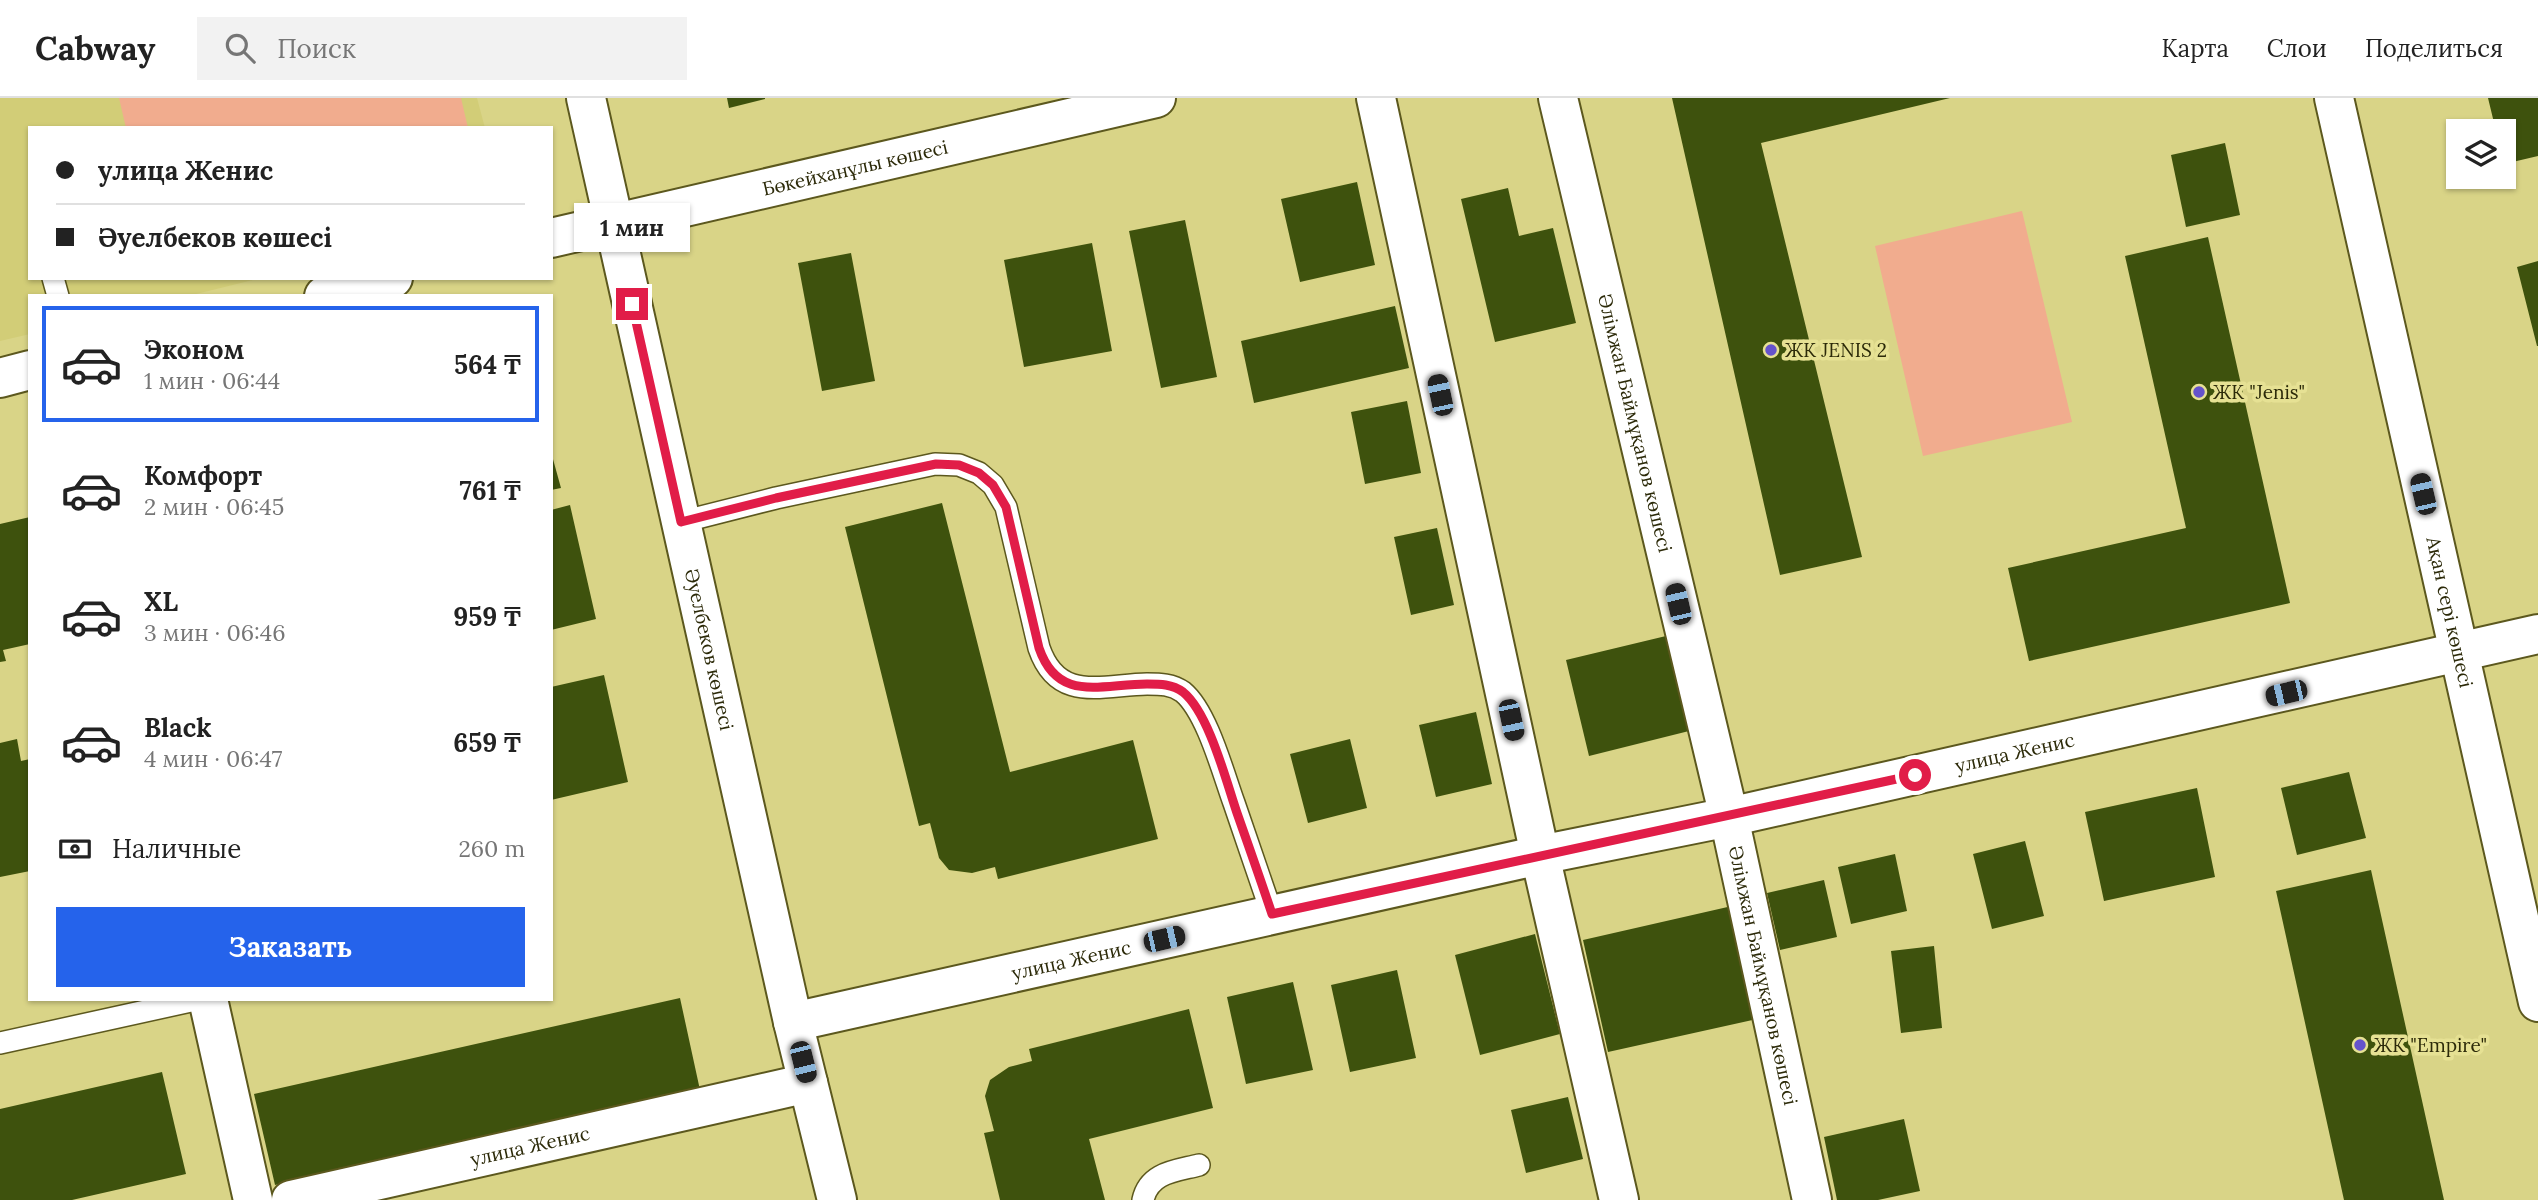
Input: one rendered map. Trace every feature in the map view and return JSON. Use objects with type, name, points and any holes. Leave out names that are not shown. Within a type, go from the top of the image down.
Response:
[{"type":"street","name":"Әуелбеков көшесі","points":[[586,98],[793,1022],[837,1200]]},
{"type":"street","name":"Бөкейханұлы көшесі","points":[[553,237],[1156,98]]},
{"type":"street","points":[[1376,98],[1540,855],[1619,1200]]},
{"type":"street","name":"Әлімжан Баймұқанов көшесі","points":[[1558,98],[1729,817],[1812,1200]]},
{"type":"street","name":"Ақан сері көшесі","points":[[2334,98],[2538,1002]]},
{"type":"street","points":[[332,294],[385,280]]},
{"type":"street","points":[[0,378],[28,371]]},
{"type":"street","name":"улица Женис","points":[[793,1022],[1540,855],[1729,817],[2538,634]]},
{"type":"street","points":[[208,1001],[253,1200]]},
{"type":"street","name":"улица Женис","points":[[291,1200],[808,1083]]},
{"type":"lane","points":[[681,522],[776,498],[936,464],[959,465],[979,473],[993,485],[1006,507],[1039,648],[1045,664],[1054,676],[1077,687],[1166,684],[1181,691],[1193,703],[1212,741],[1272,914]]},
{"type":"lane","points":[[0,1043],[191,1001]]},
{"type":"lane","points":[[1143,1200],[1146,1188],[1158,1177],[1199,1165]]},
{"type":"shaded area","points":[[0,98],[477,98],[484,126],[28,126],[28,280],[253,280],[196,294],[28,294],[28,334],[0,341]]},
{"type":"shaded area","points":[[119,98],[461,98],[468,126],[126,126]]},
{"type":"shaded area","points":[[2022,211],[2072,422],[1923,456],[1875,246]]},
{"type":"building","points":[[727,98],[765,98],[765,99],[729,108]]},
{"type":"building","name":"ЖК JENIS 2","points":[[1672,98],[1950,98],[1761,143],[1862,557],[1780,575]]},
{"type":"building","points":[[2488,98],[2538,98],[2538,156],[2516,161],[2516,119],[2493,119]]},
{"type":"building","points":[[2225,143],[2240,215],[2186,227],[2171,155]]},
{"type":"building","points":[[1357,182],[1375,265],[1300,282],[1281,199]]},
{"type":"building","points":[[1508,188],[1519,236],[1553,228],[1576,323],[1495,342],[1461,199]]},
{"type":"building","points":[[1185,220],[1217,377],[1161,388],[1129,231]]},
{"type":"building","name":"ЖК \"Jenis\"","points":[[2208,237],[2290,603],[2029,661],[2008,568],[2186,528],[2125,256]]},
{"type":"building","points":[[1092,243],[1112,351],[1024,367],[1004,260]]},
{"type":"building","points":[[851,253],[875,381],[822,391],[798,263]]},
{"type":"building","points":[[2538,261],[2538,346],[2537,346],[2517,267]]},
{"type":"building","points":[[1395,306],[1409,368],[1254,403],[1241,341]]},
{"type":"building","points":[[1407,401],[1421,473],[1365,484],[1351,412]]},
{"type":"building","points":[[553,459],[561,488],[553,490]]},
{"type":"building","points":[[942,503],[1010,772],[1133,740],[1158,839],[998,879],[995,867],[972,873],[949,870],[939,858],[930,823],[919,826],[845,527]]},
{"type":"building","points":[[570,505],[596,619],[553,630],[553,509]]},
{"type":"building","points":[[28,517],[28,644],[3,650],[6,661],[0,662],[0,524]]},
{"type":"building","points":[[1437,528],[1454,605],[1411,615],[1394,537]]},
{"type":"building","points":[[1666,636],[1689,731],[1589,756],[1566,660]]},
{"type":"building","points":[[604,675],[628,782],[553,800],[553,687]]},
{"type":"building","points":[[1476,712],[1492,784],[1436,797],[1419,725]]},
{"type":"building","points":[[17,739],[21,761],[28,759],[28,871],[0,877],[0,743]]},
{"type":"building","points":[[1350,739],[1367,808],[1308,823],[1290,754]]},
{"type":"building","points":[[2349,772],[2366,838],[2297,855],[2281,788]]},
{"type":"building","points":[[2197,788],[2215,877],[2104,901],[2085,812]]},
{"type":"building","points":[[2025,841],[2044,916],[1992,929],[1973,854]]},
{"type":"building","points":[[1895,854],[1907,911],[1851,924],[1838,867]]},
{"type":"building","name":"ЖК \"Empire\"","points":[[2371,870],[2444,1200],[2344,1200],[2276,891]]},
{"type":"building","points":[[1824,880],[1837,937],[1780,950],[1767,893]]},
{"type":"building","points":[[1732,906],[1757,1019],[1608,1052],[1583,940]]},
{"type":"building","points":[[1535,934],[1560,1034],[1480,1055],[1455,955]]},
{"type":"building","points":[[1934,946],[1942,1028],[1901,1033],[1891,951]]},
{"type":"building","points":[[1397,970],[1416,1058],[1350,1072],[1331,985]]},
{"type":"building","points":[[1293,982],[1313,1070],[1246,1084],[1227,997]]},
{"type":"building","points":[[680,998],[700,1090],[275,1185],[254,1094]]},
{"type":"building","points":[[1189,1009],[1213,1108],[1089,1139],[1105,1200],[1000,1200],[984,1133],[994,1131],[985,1096],[990,1080],[1009,1067],[1032,1061],[1029,1049]]},
{"type":"building","points":[[162,1072],[186,1174],[72,1200],[0,1200],[0,1109]]},
{"type":"building","points":[[1568,1097],[1583,1159],[1526,1173],[1511,1110]]},
{"type":"building","points":[[1904,1119],[1920,1191],[1878,1200],[1837,1200],[1824,1137]]},
{"type":"place","name":"ЖК JENIS 2","points":[[1771,350]]},
{"type":"place","name":"ЖК \"Jenis\"","points":[[2199,392]]},
{"type":"place","name":"ЖК \"Empire\"","points":[[2360,1045]]},
{"type":"route","points":[[632,304],[681,522],[776,498],[936,464],[959,465],[979,473],[993,485],[1006,507],[1039,648],[1045,664],[1054,676],[1077,687],[1166,684],[1181,691],[1193,703],[1212,741],[1272,914],[1915,775]]}]
